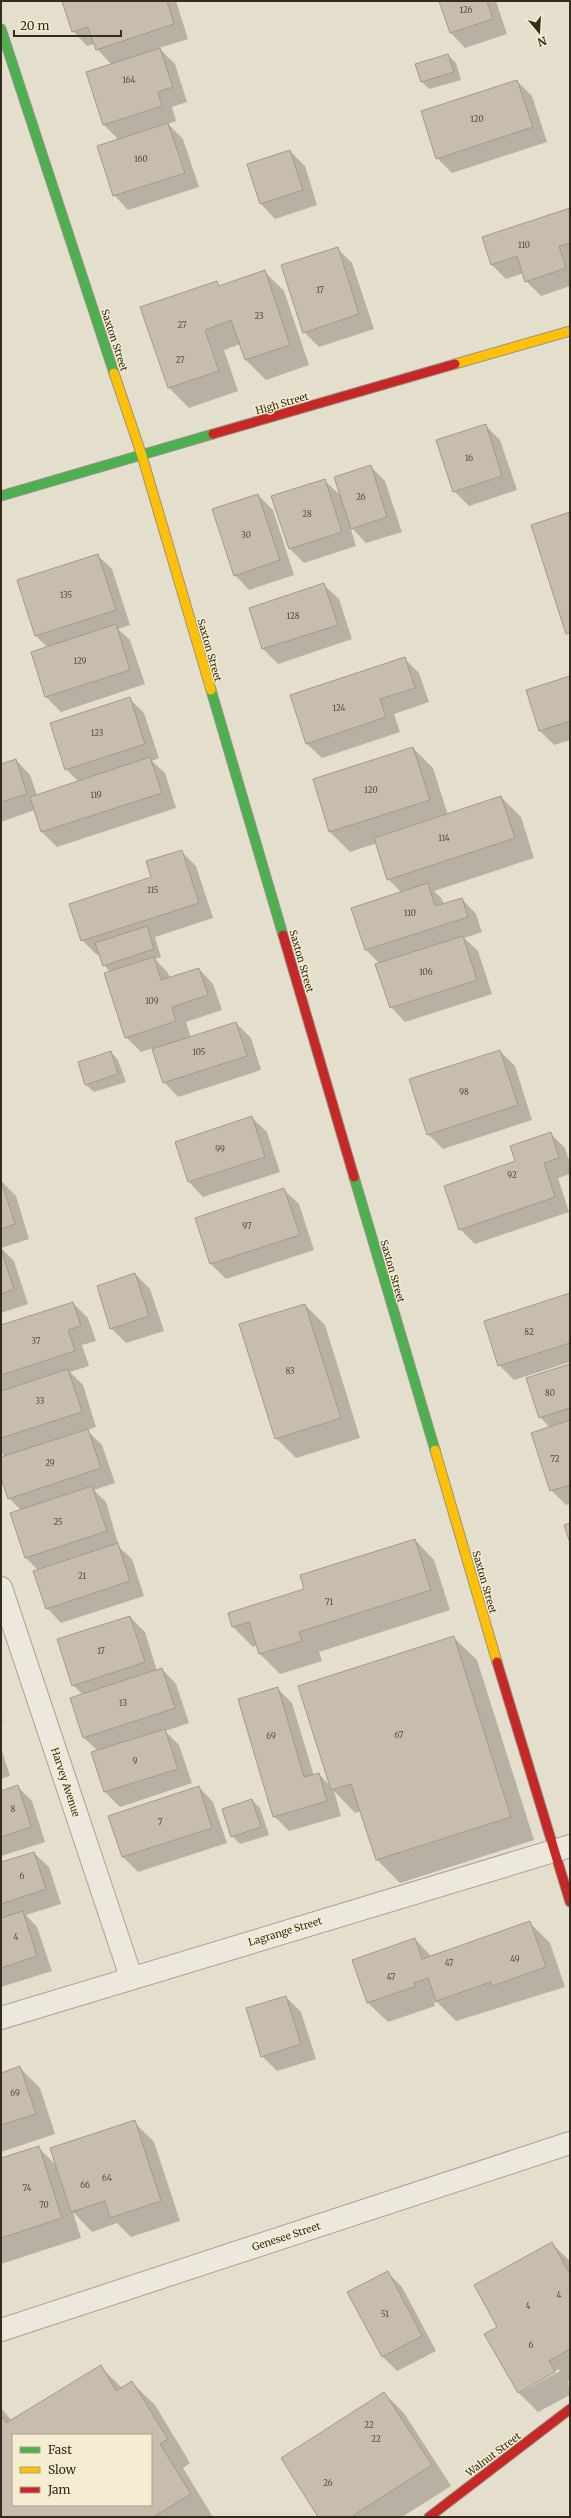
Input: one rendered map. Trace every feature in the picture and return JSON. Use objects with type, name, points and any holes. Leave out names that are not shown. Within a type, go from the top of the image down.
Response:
[{"type":"main road","name":"Saxton Street","points":[[1,29],[142,456],[561,1849],[570,1902]]},
{"type":"main road","name":"High Street","points":[[1,496],[570,331]]},
{"type":"main road","name":"Walnut Street","points":[[429,2517],[570,2409]]},
{"type":"street","name":"Harvey Avenue","points":[[1,1588],[131,1978]]},
{"type":"street","name":"Lagrange Street","points":[[1,2018],[561,1849]]},
{"type":"street","name":"Genesee Street","points":[[1,2330],[570,2143]]},
{"type":"building","points":[[62,1],[167,1],[174,24],[96,50],[88,27],[72,32]]},
{"type":"building","points":[[439,1],[487,1],[493,19],[450,33]]},
{"type":"building","points":[[160,48],[173,87],[158,92],[162,106],[103,125],[86,72]]},
{"type":"building","points":[[448,54],[454,72],[421,82],[415,64]]},
{"type":"building","points":[[517,80],[533,127],[436,159],[421,111]]},
{"type":"building","points":[[168,123],[185,173],[113,196],[97,146]]},
{"type":"building","points":[[290,150],[303,190],[260,204],[247,164]]},
{"type":"building","points":[[570,208],[570,243],[559,246],[566,268],[525,282],[517,256],[491,265],[482,237]]},
{"type":"building","points":[[338,247],[359,314],[303,333],[281,265]]},
{"type":"building","points":[[265,270],[290,345],[245,360],[231,320],[205,330],[219,371],[168,388],[140,307],[217,281],[219,286]]},
{"type":"building","points":[[486,424],[502,476],[453,492],[436,440]]},
{"type":"building","points":[[371,465],[387,517],[351,529],[334,477]]},
{"type":"building","points":[[325,479],[342,532],[289,549],[271,496]]},
{"type":"building","points":[[258,494],[280,560],[234,576],[212,509]]},
{"type":"building","points":[[570,512],[570,633],[566,634],[531,525]]},
{"type":"building","points":[[98,554],[116,610],[35,636],[17,580]]},
{"type":"building","points":[[324,583],[338,625],[262,649],[249,608]]},
{"type":"building","points":[[116,624],[130,670],[45,697],[31,652]]},
{"type":"building","points":[[405,657],[415,688],[380,699],[386,717],[306,744],[290,695]]},
{"type":"building","points":[[570,676],[570,721],[539,731],[526,690]]},
{"type":"building","points":[[130,697],[145,744],[65,770],[50,723]]},
{"type":"building","points":[[413,747],[430,800],[329,832],[313,779]]},
{"type":"building","points":[[150,757],[162,793],[41,832],[30,797]]},
{"type":"building","points":[[16,759],[27,794],[1,802],[1,764]]},
{"type":"building","points":[[501,796],[515,838],[387,880],[374,838]]},
{"type":"building","points":[[182,850],[199,903],[81,941],[69,904],[151,877],[146,861]]},
{"type":"building","points":[[428,883],[435,906],[462,898],[468,917],[365,950],[351,908]]},
{"type":"building","points":[[147,926],[154,949],[103,966],[95,943]]},
{"type":"building","points":[[463,936],[477,980],[390,1008],[375,964]]},
{"type":"building","points":[[154,957],[161,980],[199,968],[208,995],[172,1007],[176,1021],[125,1038],[104,973]]},
{"type":"building","points":[[236,1022],[247,1056],[163,1083],[152,1049]]},
{"type":"building","points":[[500,1050],[518,1105],[427,1135],[409,1079]]},
{"type":"building","points":[[111,1051],[118,1074],[85,1085],[78,1062]]},
{"type":"building","points":[[252,1116],[265,1157],[188,1182],[175,1142]]},
{"type":"building","points":[[551,1132],[559,1158],[544,1163],[555,1197],[459,1230],[444,1186],[515,1161],[510,1146]]},
{"type":"building","points":[[1,1180],[15,1224],[1,1229]]},
{"type":"building","points":[[284,1188],[300,1235],[210,1264],[195,1218]]},
{"type":"building","points":[[1,1249],[14,1289],[1,1294]]},
{"type":"building","points":[[135,1273],[149,1316],[110,1329],[97,1286]]},
{"type":"building","points":[[570,1293],[570,1343],[498,1366],[484,1321]]},
{"type":"building","points":[[73,1302],[81,1326],[68,1330],[75,1351],[1,1375],[1,1325]]},
{"type":"building","points":[[305,1304],[341,1418],[275,1439],[239,1324]]},
{"type":"building","points":[[570,1364],[570,1408],[539,1418],[526,1378]]},
{"type":"building","points":[[68,1369],[82,1412],[1,1438],[1,1391]]},
{"type":"building","points":[[570,1420],[570,1485],[550,1491],[531,1433]]},
{"type":"building","points":[[88,1429],[101,1468],[8,1499],[1,1478],[1,1457]]},
{"type":"building","points":[[92,1486],[107,1531],[25,1558],[10,1513]]},
{"type":"building","points":[[570,1523],[570,1543],[564,1525]]},
{"type":"building","points":[[415,1539],[431,1590],[299,1632],[302,1641],[259,1654],[249,1622],[232,1627],[228,1613],[304,1589],[300,1575]]},
{"type":"building","points":[[118,1543],[130,1581],[46,1609],[33,1571]]},
{"type":"building","points":[[130,1616],[145,1662],[72,1686],[57,1639]]},
{"type":"building","points":[[454,1636],[511,1817],[376,1860],[351,1784],[331,1790],[298,1686]]},
{"type":"building","points":[[162,1668],[175,1708],[83,1738],[70,1698]]},
{"type":"building","points":[[278,1687],[304,1777],[319,1773],[327,1801],[273,1817],[238,1699]]},
{"type":"building","points":[[165,1729],[178,1769],[104,1792],[91,1752]]},
{"type":"building","points":[[18,1785],[31,1827],[1,1837],[1,1791]]},
{"type":"building","points":[[199,1786],[212,1828],[122,1857],[108,1816]]},
{"type":"building","points":[[252,1799],[261,1827],[231,1837],[222,1809]]},
{"type":"building","points":[[34,1852],[46,1889],[1,1904],[1,1862]]},
{"type":"building","points":[[23,1911],[37,1956],[1,1968],[1,1918]]},
{"type":"building","points":[[530,1921],[546,1967],[492,1986],[491,1982],[436,2001],[428,1978],[414,1983],[416,1986],[367,2003],[352,1960],[415,1938],[422,1959]]},
{"type":"building","points":[[286,1996],[301,2044],[261,2057],[246,2008]]},
{"type":"building","points":[[20,2066],[36,2114],[1,2125],[1,2073]]},
{"type":"building","points":[[135,2120],[161,2201],[110,2218],[105,2201],[71,2212],[50,2148]]},
{"type":"building","points":[[39,2146],[62,2218],[1,2238],[1,2158]]},
{"type":"building","points":[[552,2242],[570,2274],[570,2349],[549,2361],[555,2372],[518,2393],[484,2334],[497,2327],[474,2285]]},
{"type":"building","points":[[388,2271],[422,2336],[382,2357],[347,2292]]},
{"type":"building","points":[[101,2365],[116,2391],[132,2381],[168,2439],[160,2444],[191,2494],[153,2517],[1,2517],[1,2415],[6,2423]]},
{"type":"building","points":[[384,2392],[432,2465],[351,2517],[318,2517],[281,2458]]},
{"type":"traffic: fast","points":[[1,29],[114,373]]},
{"type":"traffic: fast","points":[[1,496],[213,434]]},
{"type":"traffic: fast","points":[[211,690],[283,935]]},
{"type":"traffic: fast","points":[[354,1177],[435,1450]]},
{"type":"traffic: slow","points":[[455,364],[570,331]]},
{"type":"traffic: slow","points":[[114,373],[142,456],[211,690]]},
{"type":"traffic: slow","points":[[435,1450],[497,1662]]},
{"type":"traffic: jam","points":[[213,434],[455,364]]},
{"type":"traffic: jam","points":[[283,935],[354,1177]]},
{"type":"traffic: jam","points":[[497,1662],[570,1902]]},
{"type":"traffic: jam","points":[[429,2517],[570,2409]]}]
